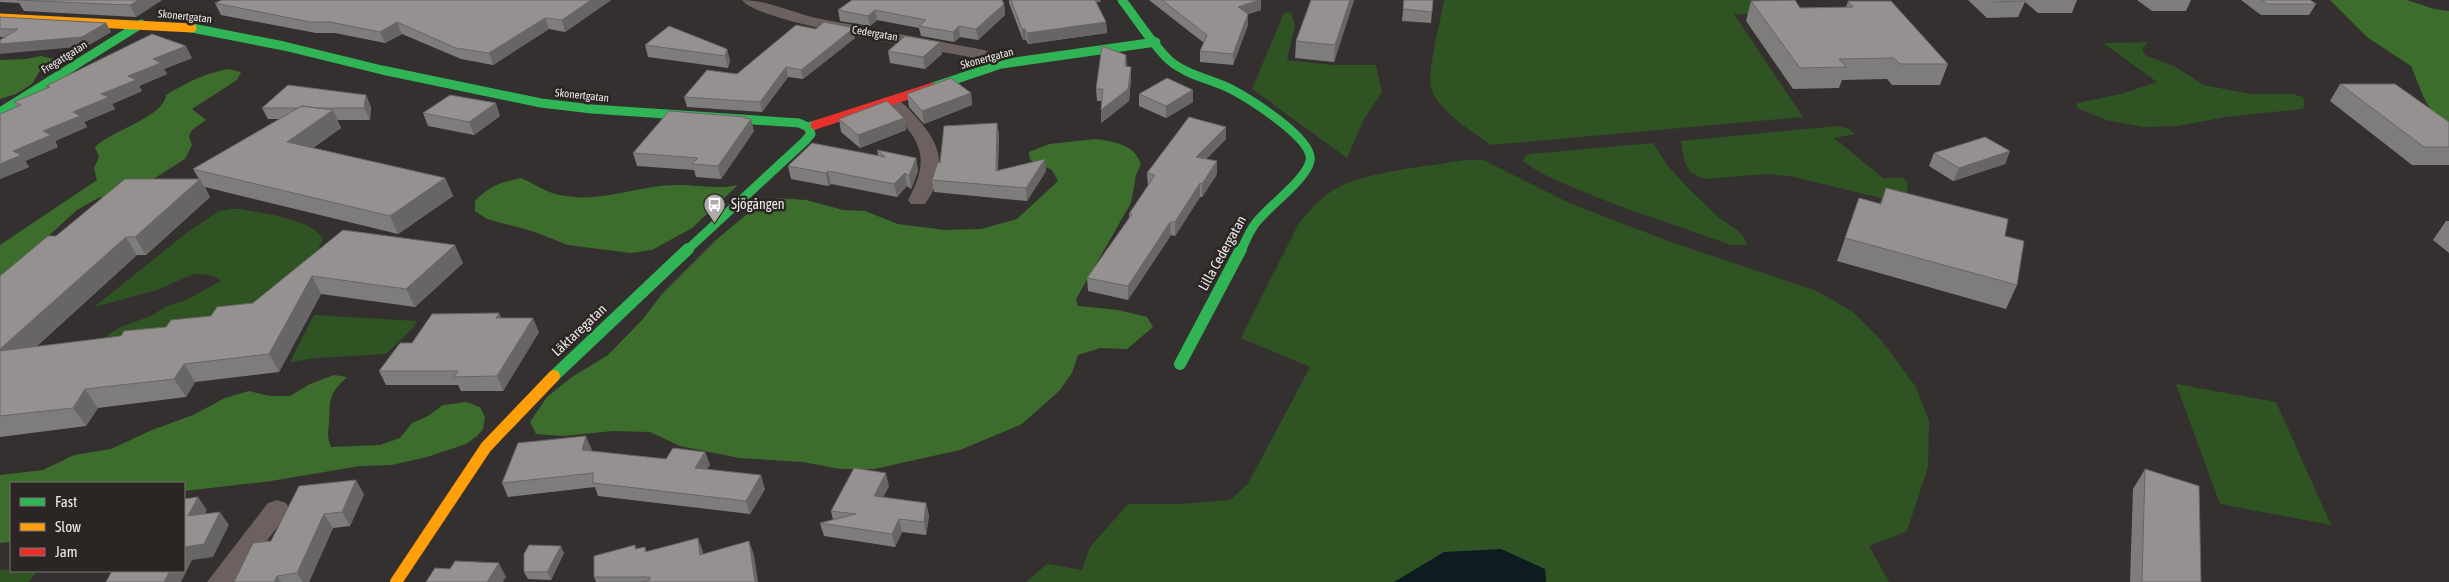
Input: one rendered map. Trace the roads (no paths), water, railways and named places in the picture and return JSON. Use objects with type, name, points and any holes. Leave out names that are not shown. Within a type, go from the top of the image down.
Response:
[{"type":"street","name":"Cedergatan","points":[[750,0],[754,5],[788,16],[966,51],[989,57],[1001,64]]},
{"type":"street","points":[[1122,0],[1156,42]]},
{"type":"street","name":"Skonertgatan","points":[[0,18],[141,24],[209,30],[457,87],[541,103],[592,109],[799,123],[808,127],[890,102],[1001,64],[1156,42]]},
{"type":"street","name":"Fregattgatan","points":[[0,112],[141,24]]},
{"type":"street","name":"Lilla Cedergatan","points":[[1156,42],[1168,59],[1177,65],[1231,89],[1276,118],[1308,147],[1311,161],[1308,169],[1298,181],[1266,210],[1255,224],[1180,364]]},
{"type":"street","points":[[890,102],[909,117],[930,152],[930,177],[918,200]]},
{"type":"street","name":"Läktaregatan","points":[[396,582],[486,448],[504,426],[609,322],[805,140],[811,134],[808,127]]},
{"type":"street","points":[[221,582],[277,510]]},
{"type":"place","name":"Sjögången","points":[[715,223]]}]
